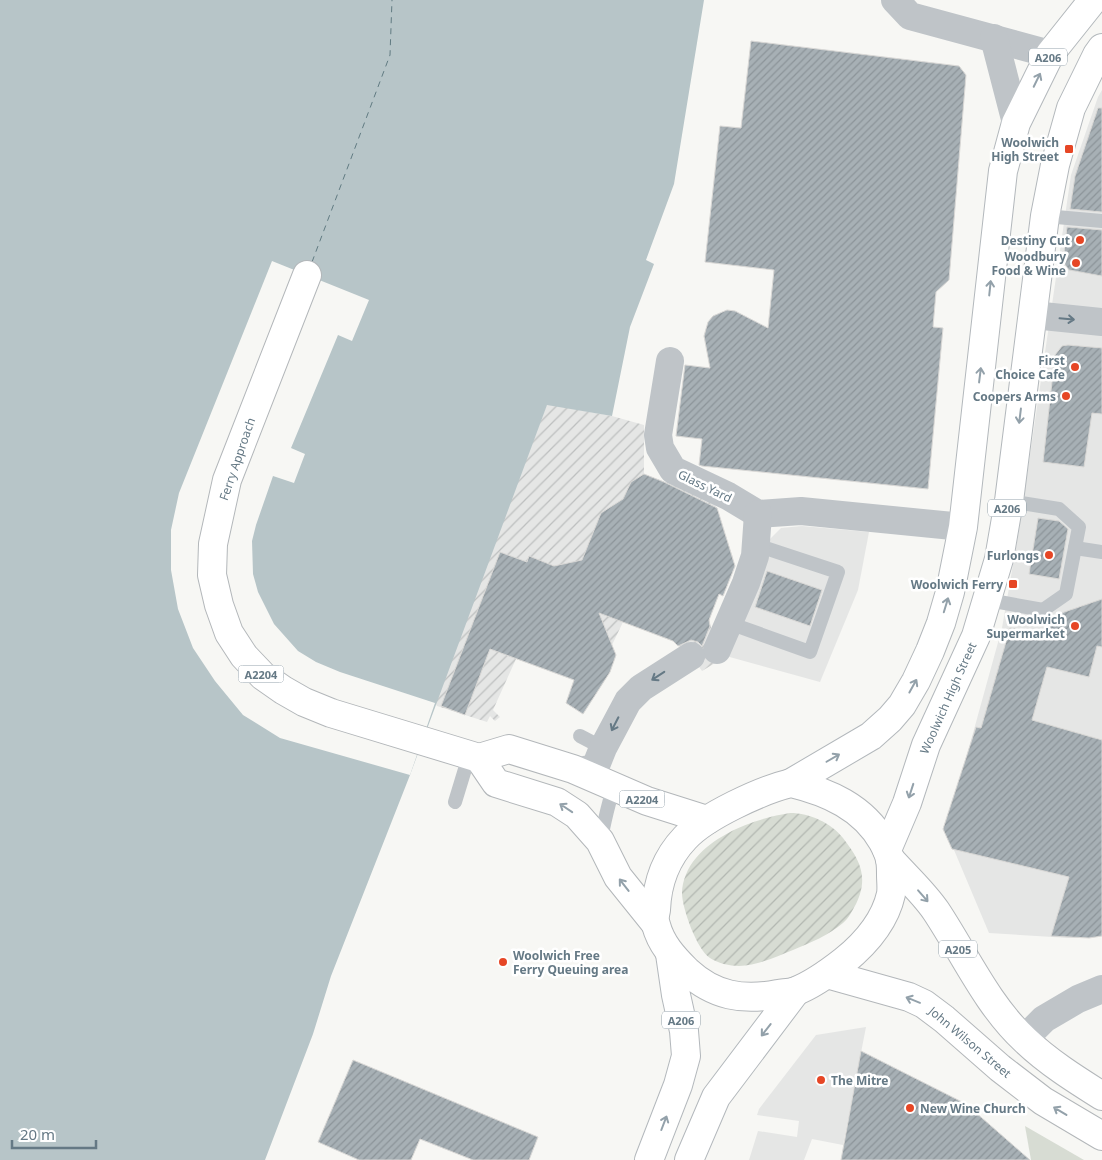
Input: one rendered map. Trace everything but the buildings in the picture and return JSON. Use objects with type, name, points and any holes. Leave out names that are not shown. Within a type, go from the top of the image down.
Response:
[{"type":"main road","name":"A206","points":[[791,783],[871,736],[890,719],[902,705],[930,651],[941,623],[950,592],[963,526],[1003,171],[1016,124],[1050,54],[1093,0]]},
{"type":"main road","name":"Woolwich High Street","points":[[889,855],[926,745],[976,636],[999,559],[1009,501],[1045,216],[1055,165],[1072,108],[1096,55],[1102,48]]},
{"type":"main road","name":"Ferry Approach","points":[[307,275],[227,480],[213,544],[212,575],[218,605],[229,633],[244,656],[263,676],[283,690],[304,702],[331,713],[474,757]]},
{"type":"main road","name":"A2204","points":[[474,757],[509,749],[580,771],[614,788],[647,801],[707,820]]},
{"type":"main road","points":[[474,757],[496,783],[557,802],[577,815],[600,842],[618,877],[655,923],[661,939],[670,954],[692,975],[713,989],[734,996],[762,997],[796,991],[827,974],[857,950],[868,938],[881,918],[891,893],[889,855],[875,828],[847,805],[817,789],[791,783],[772,787],[707,820],[685,837],[673,852],[661,874],[656,895],[655,923]]},
{"type":"main road","name":"A205","points":[[889,855],[934,908],[962,957],[994,1004],[1024,1039],[1069,1076],[1102,1096]]},
{"type":"main road","name":"A206","points":[[650,1160],[678,1086],[686,1056],[684,1031],[670,954]]},
{"type":"main road","name":"John Wilson Street","points":[[827,974],[908,997],[924,1004],[1000,1068],[1043,1101],[1102,1136]]},
{"type":"main road","points":[[689,1160],[716,1097],[796,991]]},
{"type":"street","points":[[895,0],[910,16],[1050,54]]},
{"type":"street","points":[[994,38],[1016,124]]},
{"type":"street","points":[[1033,316],[1102,322]]},
{"type":"street","name":"Glass Yard","points":[[670,362],[658,435],[660,448],[673,470],[728,496],[758,514]]},
{"type":"street","points":[[717,650],[755,556],[758,514],[801,511],[963,526]]},
{"type":"street","points":[[580,771],[595,768],[591,742],[628,701],[641,688],[691,656]]},
{"type":"street","points":[[1024,1039],[1044,1019],[1078,999],[1102,989]]},
{"type":"lane","points":[[1045,216],[1102,220]]},
{"type":"lane","points":[[988,600],[1043,610],[1066,594],[1079,527],[1059,509],[1009,501]]},
{"type":"lane","points":[[728,623],[810,652],[838,572],[756,545]]},
{"type":"lane","points":[[1075,548],[1102,552]]},
{"type":"lane","points":[[455,802],[474,757]]},
{"type":"lane","points":[[600,842],[608,804],[614,788]]},
{"type":"shaded area","points":[[0,0],[704,0],[674,184],[646,260],[654,264],[630,327],[612,416],[547,405],[410,775],[331,976],[313,1034],[265,1160],[0,1160]]},
{"type":"shaded area","points":[[1102,90],[1102,933],[1069,938],[989,933],[946,831],[1002,628],[1019,530],[1071,175]]},
{"type":"shaded area","points":[[547,404],[612,416],[644,425],[644,474],[714,501],[733,558],[709,620],[720,660],[702,671],[691,656],[673,641],[623,622],[612,645],[556,624],[529,626],[493,710],[500,717],[495,721],[490,716],[487,722],[437,706],[435,703]]},
{"type":"shaded area","points":[[802,526],[869,532],[858,590],[820,682],[726,656],[770,539],[781,528]]},
{"type":"shaded area","points":[[798,813],[826,823],[849,846],[858,861],[862,877],[860,894],[856,904],[845,921],[838,927],[813,942],[780,955],[760,962],[739,966],[713,960],[705,954],[695,938],[685,908],[682,888],[688,870],[705,849],[727,834],[765,818]]},
{"type":"shaded area","points":[[866,1027],[843,1145],[812,1139],[804,1160],[749,1160],[758,1131],[797,1137],[799,1121],[757,1115],[759,1109],[816,1035]]},
{"type":"shaded area","points":[[1025,1126],[1084,1160],[1031,1160]]},
{"type":"pier","points":[[272,261],[369,300],[352,341],[338,335],[291,448],[305,454],[294,483],[273,476],[252,541],[253,574],[258,592],[274,624],[298,651],[316,662],[340,672],[435,703],[410,775],[280,738],[243,715],[215,681],[193,648],[178,609],[171,570],[171,530],[179,493]]},
{"type":"ferry route","points":[[312,262],[390,55],[392,0]]},
{"type":"place","name":"Woolwich High Street","points":[[1069,149]]},
{"type":"place","name":"Destiny Cut","points":[[1080,240]]},
{"type":"place","name":"Woodbury Food & Wine","points":[[1076,263]]},
{"type":"place","name":"First Choice Cafe","points":[[1075,367]]},
{"type":"place","name":"Coopers Arms","points":[[1066,396]]},
{"type":"place","name":"Furlongs","points":[[1049,555]]},
{"type":"place","name":"Woolwich Ferry","points":[[1013,584]]},
{"type":"place","name":"Woolwich Supermarket","points":[[1075,626]]},
{"type":"place","name":"Woolwich Free Ferry Queuing area","points":[[503,962]]},
{"type":"place","name":"The Mitre","points":[[821,1080]]},
{"type":"place","name":"New Wine Church","points":[[910,1108]]}]
